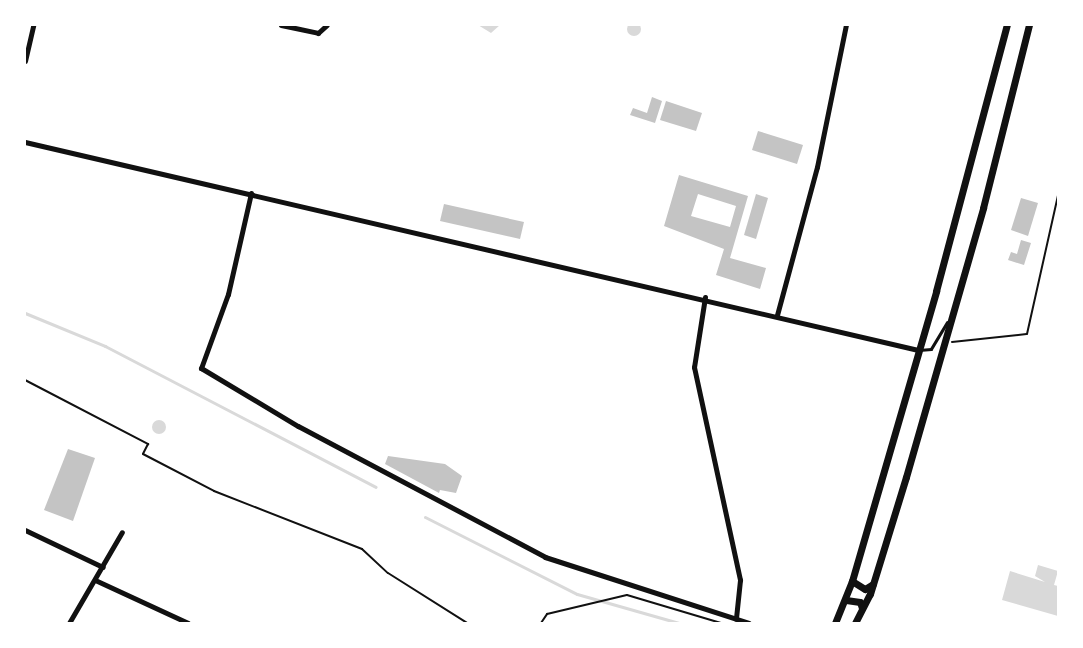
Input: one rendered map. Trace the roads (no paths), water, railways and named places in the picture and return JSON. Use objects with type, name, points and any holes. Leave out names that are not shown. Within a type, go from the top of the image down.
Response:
[{"type":"main road","points":[[835,623],[846,600],[852,581],[918,350],[1007,25]]},
{"type":"main road","points":[[854,623],[873,584],[953,315],[1028,25]]},
{"type":"main road","points":[[852,581],[865,589],[873,584]]},
{"type":"main road","points":[[846,600],[860,602],[862,608]]},
{"type":"street","points":[[25,61],[33,25]]},
{"type":"street","points":[[281,25],[318,34],[327,25]]},
{"type":"street","points":[[777,315],[815,174],[846,25]]},
{"type":"street","points":[[25,142],[705,297],[918,350]]},
{"type":"street","points":[[251,193],[228,294],[201,368],[298,426],[545,558],[749,623]]},
{"type":"street","points":[[705,297],[694,367],[740,580],[736,620]]},
{"type":"street","points":[[25,530],[103,567]]},
{"type":"street","points":[[68,623],[103,567],[122,532]]},
{"type":"street","points":[[95,580],[188,623]]},
{"type":"lane","points":[[918,350],[931,349],[953,315]]},
{"type":"waterway","points":[[25,313],[105,346],[376,487]]},
{"type":"waterway","points":[[425,517],[577,594],[679,623]]}]
